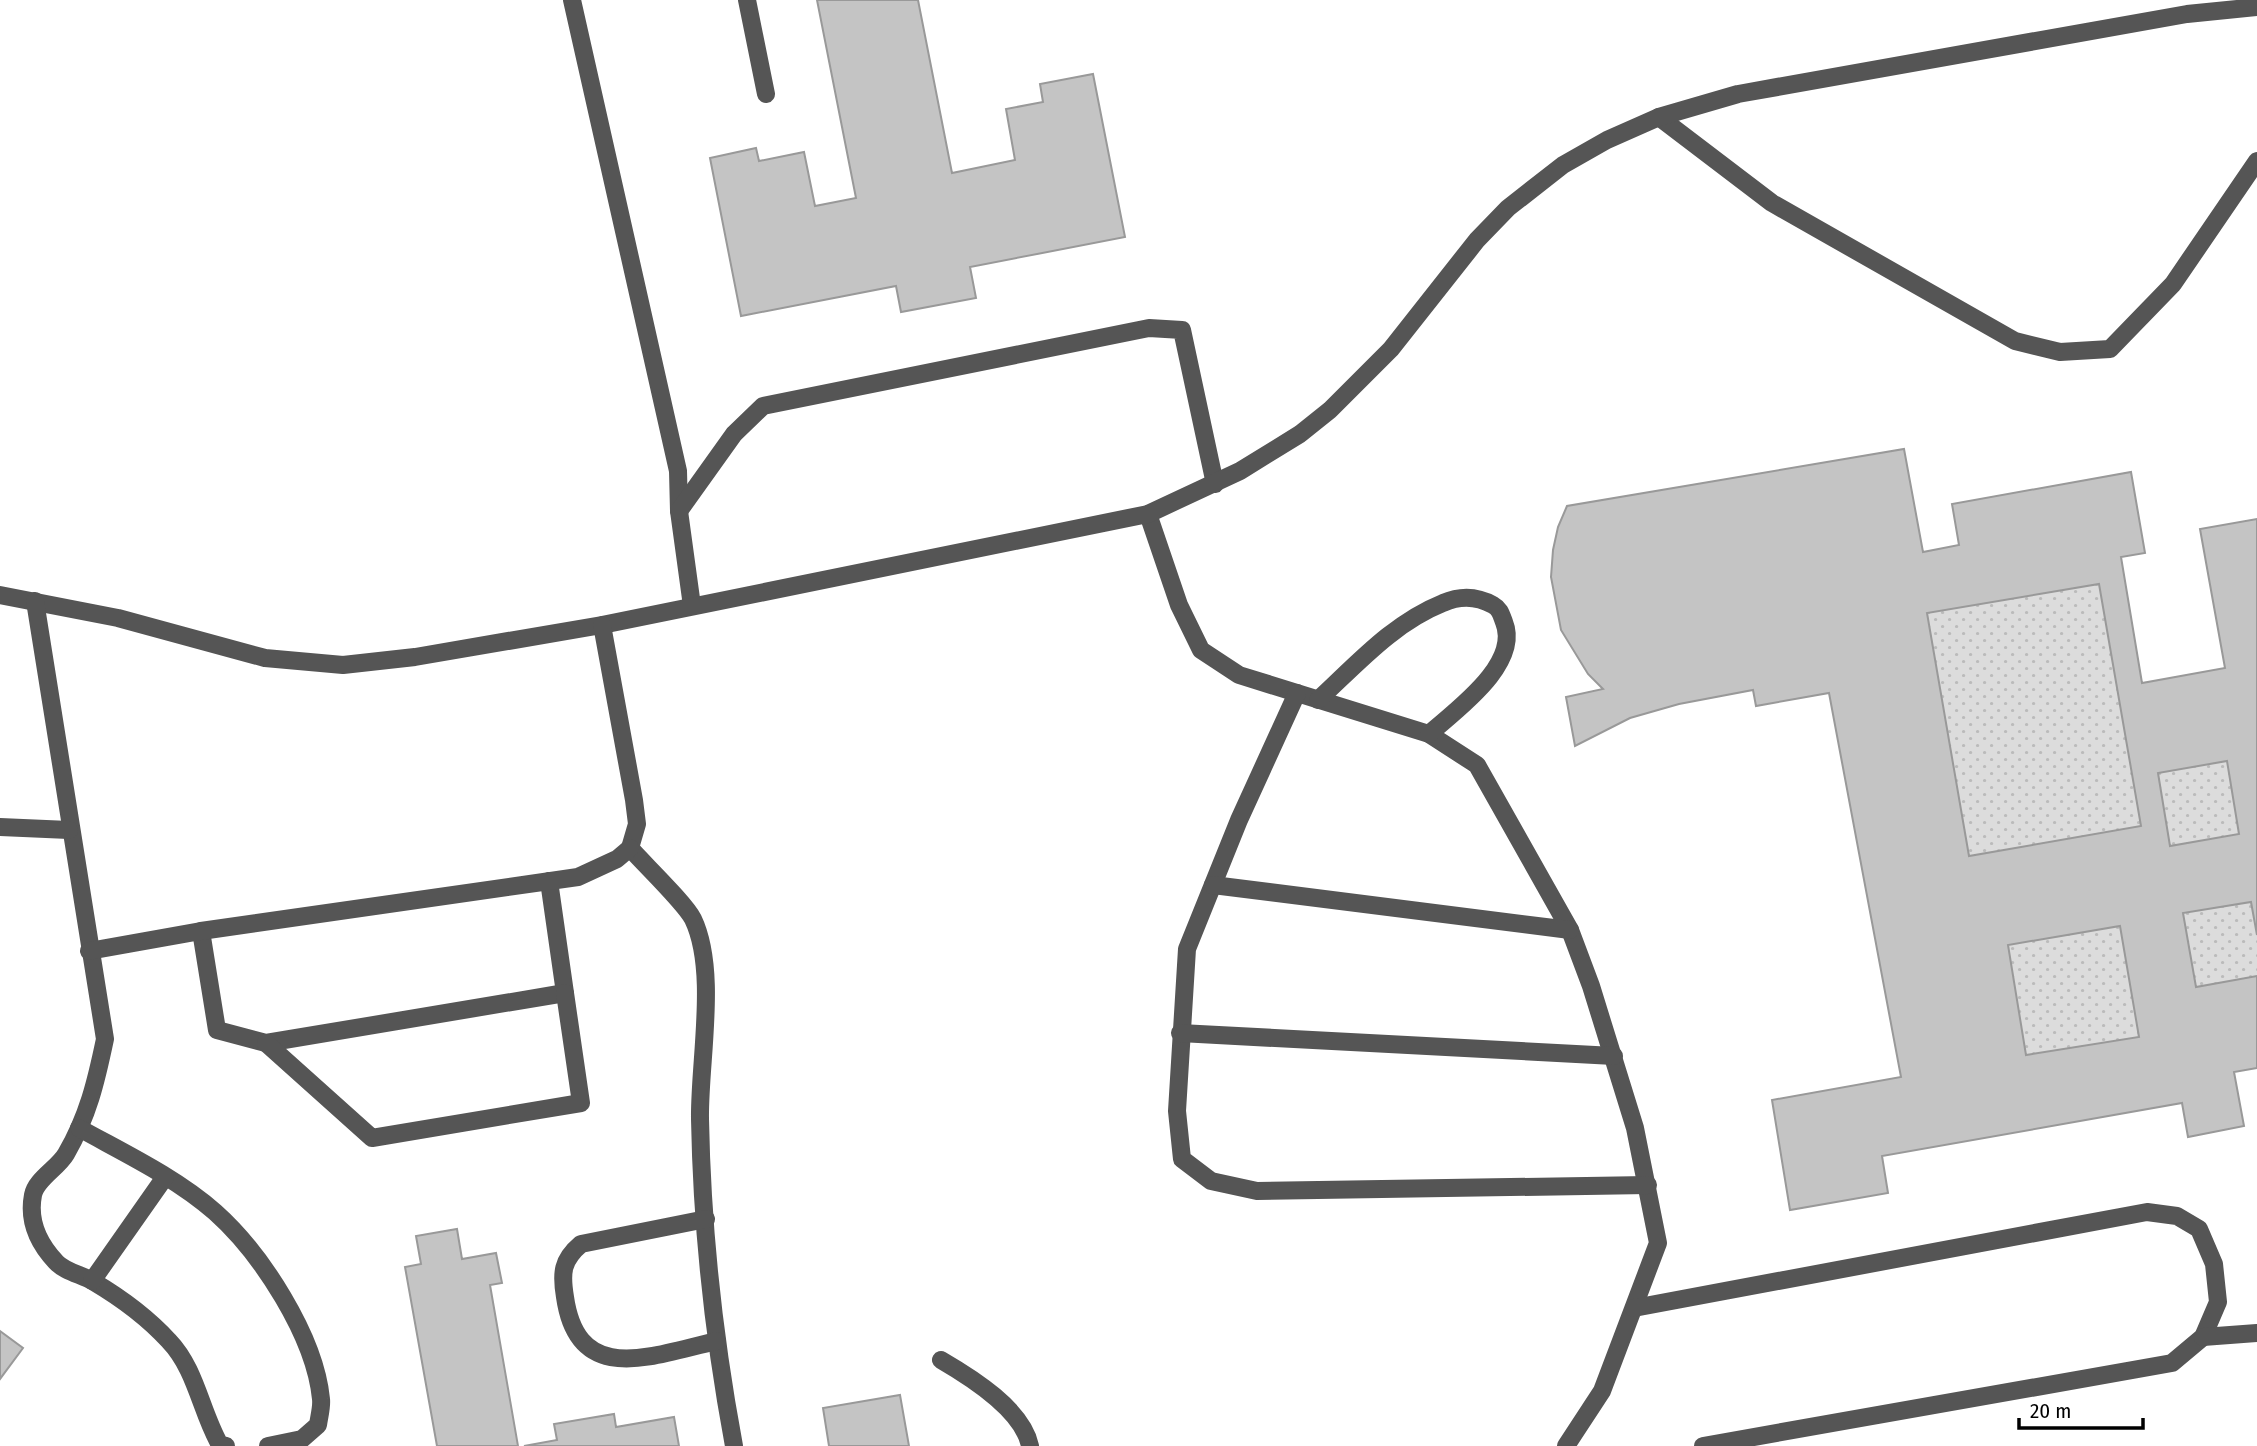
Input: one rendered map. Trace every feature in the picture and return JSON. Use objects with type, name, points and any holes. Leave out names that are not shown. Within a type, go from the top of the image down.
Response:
[{"type":"street","points":[[572,0],[677,471],[679,510],[692,606]]},
{"type":"street","points":[[747,0],[766,94]]},
{"type":"street","points":[[0,595],[118,618],[265,658],[343,664],[415,657],[601,625],[1147,514],[1214,484],[1291,440],[1330,410],[1391,349],[1477,240],[1532,187],[1607,140],[1659,117],[1738,94],[2187,14],[2257,7]]},
{"type":"street","points":[[1659,117],[1772,203],[2015,341],[2060,352],[2110,349],[2173,284],[2257,162]]},
{"type":"street","points":[[679,510],[734,434],[764,406],[1149,328],[1182,330],[1214,484]]},
{"type":"street","points":[[1147,514],[1180,605],[1201,650],[1239,675],[1429,734],[1477,765],[1570,930],[1614,1056],[1635,1128],[1658,1243],[1602,1391],[1566,1446]]},
{"type":"street","points":[[1318,700],[1404,622],[1446,601],[1477,596],[1499,608],[1508,631],[1505,650],[1483,686],[1429,734]]},
{"type":"street","points":[[35,601],[69,830],[105,1039],[93,1100],[65,1156],[34,1191],[31,1209],[35,1232],[58,1264],[130,1305],[171,1342],[199,1390],[209,1426],[220,1445],[226,1446]]},
{"type":"street","points":[[89,951],[201,931],[578,877],[601,868],[630,848],[637,824],[601,625]]},
{"type":"street","points":[[1297,693],[1187,949],[1177,1111],[1182,1159],[1211,1181],[1257,1191],[1648,1185]]},
{"type":"street","points":[[0,827],[69,830]]},
{"type":"street","points":[[630,848],[693,919],[705,966],[700,1117],[706,1219],[717,1341],[734,1446]]},
{"type":"street","points":[[267,1043],[372,1138],[581,1103],[549,881]]},
{"type":"street","points":[[1213,885],[1570,930]]},
{"type":"street","points":[[201,931],[217,1030],[267,1043],[565,993]]},
{"type":"street","points":[[1180,1033],[1614,1056]]},
{"type":"street","points":[[79,1128],[165,1177],[215,1212],[257,1259],[289,1307],[314,1367],[321,1400],[318,1426],[302,1439],[268,1446]]},
{"type":"street","points":[[92,1281],[165,1177]]},
{"type":"street","points":[[1634,1308],[2147,1212],[2177,1216],[2199,1228],[2214,1264],[2218,1302],[2203,1337],[2172,1363],[1703,1446]]},
{"type":"street","points":[[706,1219],[581,1244],[568,1255],[562,1271],[571,1328],[583,1345],[596,1353],[622,1359],[717,1341]]},
{"type":"street","points":[[2203,1337],[2257,1333]]},
{"type":"street","points":[[942,1360],[982,1384],[1027,1433],[1030,1446]]},
{"type":"shaded area","points":[[2099,584],[2141,826],[1969,856],[1927,613]]},
{"type":"shaded area","points":[[2227,761],[2239,834],[2170,846],[2158,773]]},
{"type":"shaded area","points":[[2251,902],[2257,935],[2257,976],[2196,987],[2183,913]]},
{"type":"shaded area","points":[[2120,926],[2139,1037],[2026,1055],[2008,945]]},
{"type":"building","points":[[817,0],[918,0],[952,173],[1015,160],[1006,109],[1043,102],[1040,84],[1093,74],[1125,237],[970,267],[976,298],[901,312],[896,286],[741,316],[710,158],[756,148],[759,161],[804,152],[815,206],[856,198]]},
{"type":"building","points":[[1904,449],[1923,552],[1959,545],[1952,504],[2131,472],[2145,553],[2121,557],[2142,683],[2225,668],[2200,529],[2257,519],[2257,935],[2251,902],[2183,913],[2196,987],[2257,976],[2257,1068],[2234,1072],[2244,1126],[2188,1137],[2182,1103],[1882,1156],[1888,1193],[1790,1210],[1772,1100],[1901,1077],[1829,693],[1756,706],[1753,690],[1679,704],[1630,718],[1575,746],[1566,697],[1603,689],[1588,674],[1561,630],[1551,577],[1558,527],[1567,506]],"holes":[[[2099,584],[2141,826],[1969,856],[1927,613]],[[2227,761],[2239,834],[2170,846],[2158,773]],[[2120,926],[2139,1037],[2026,1055],[2008,945]]]},
{"type":"building","points":[[457,1229],[462,1259],[496,1253],[502,1283],[490,1285],[518,1446],[437,1446],[405,1267],[421,1264],[416,1236]]},
{"type":"building","points":[[0,1331],[23,1348],[0,1379]]},
{"type":"building","points":[[900,1395],[909,1446],[829,1446],[823,1408]]},
{"type":"building","points":[[614,1414],[616,1427],[674,1417],[679,1446],[524,1446],[557,1440],[554,1424]]}]
